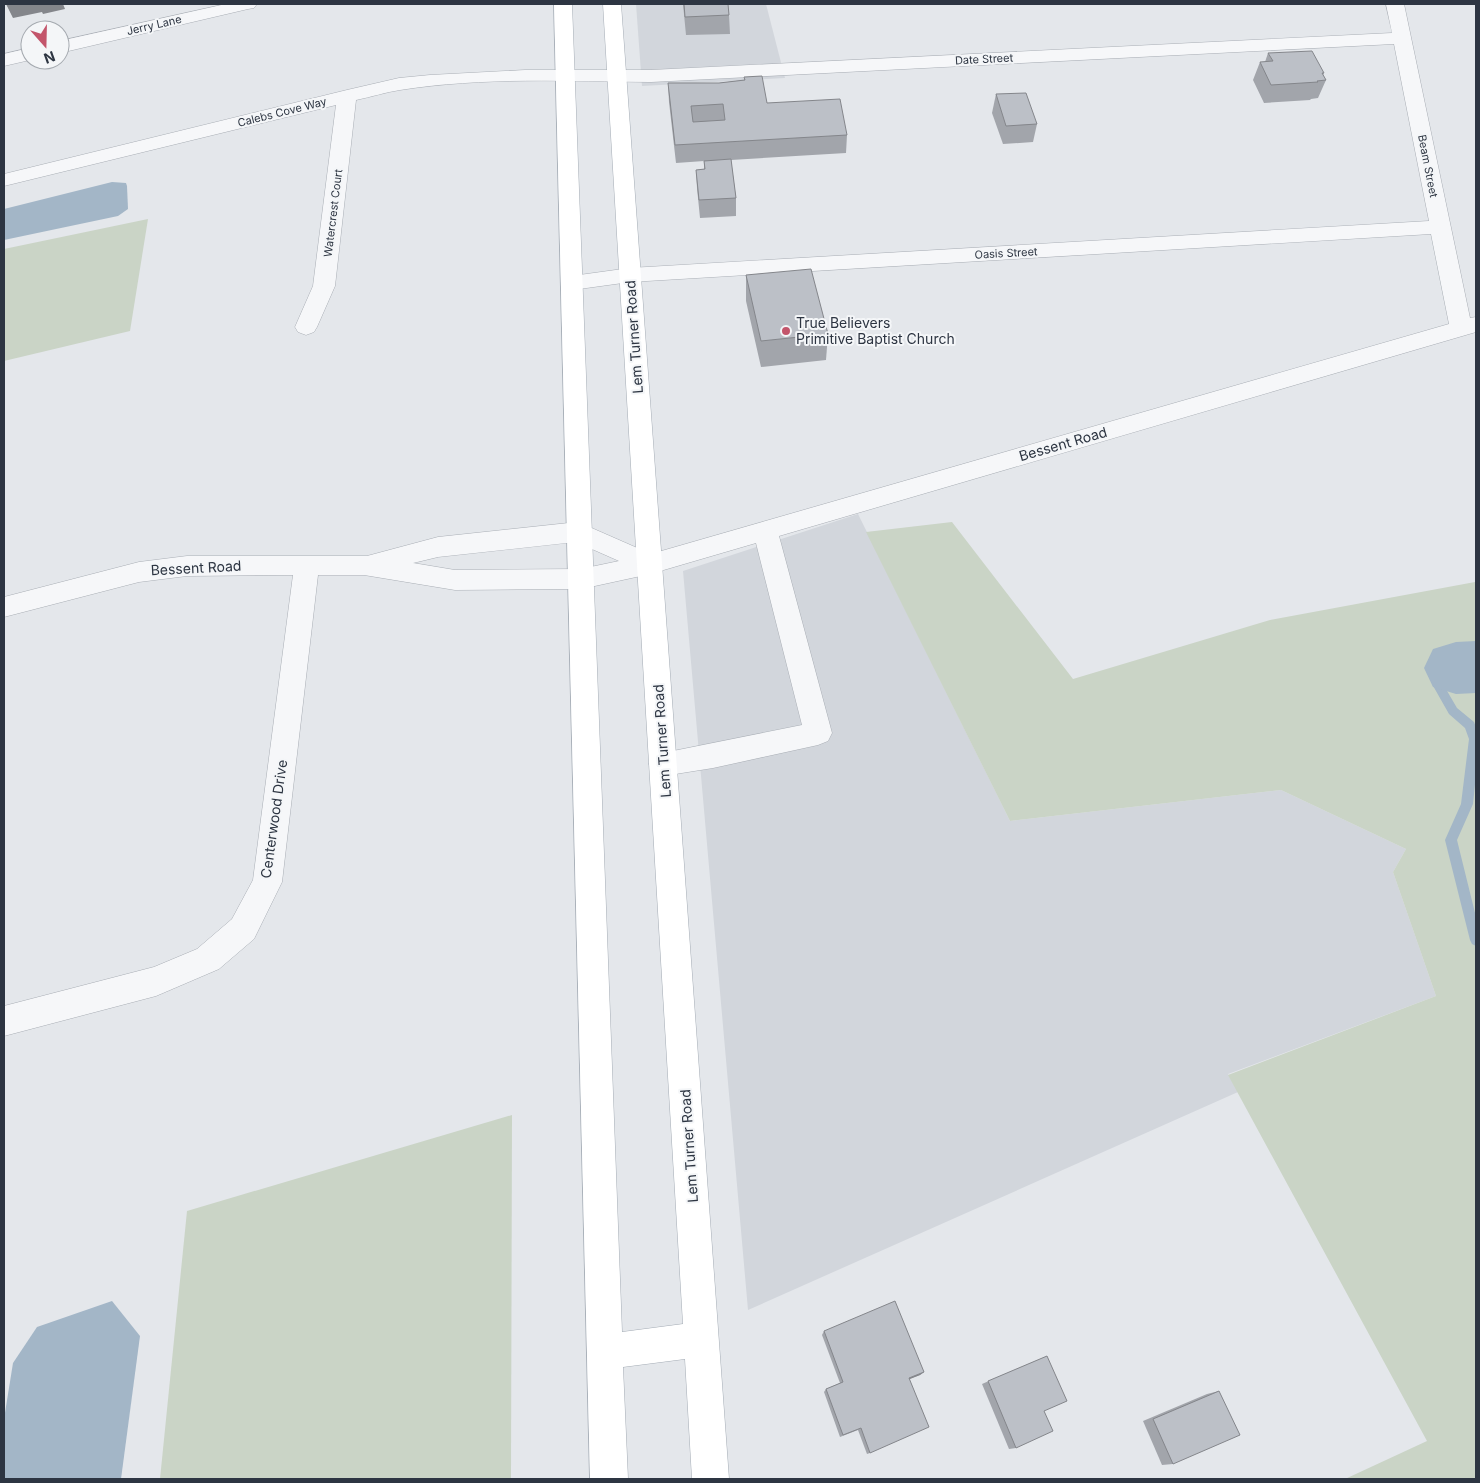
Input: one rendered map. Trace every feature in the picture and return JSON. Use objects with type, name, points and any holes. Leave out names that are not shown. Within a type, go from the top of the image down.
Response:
[{"type":"main road","points":[[563,4],[609,1479]]},
{"type":"main road","name":"Lem Turner Road","points":[[612,4],[711,1479]]},
{"type":"main road","points":[[605,1352],[701,1339]]},
{"type":"street","name":"Jerry Lane","points":[[70,45],[248,4]]},
{"type":"street","name":"Beam Street","points":[[1395,4],[1440,227],[1469,326]]},
{"type":"street","name":"Date Street","points":[[565,75],[651,76],[1402,38]]},
{"type":"street","points":[[4,60],[20,56]]},
{"type":"street","name":"Calebs Cove Way","points":[[4,180],[399,84],[429,80],[565,75]]},
{"type":"street","name":"Watercrest Court","points":[[306,327],[324,286],[347,96]]},
{"type":"street","name":"Oasis Street","points":[[572,282],[630,275],[1440,227]]},
{"type":"street","name":"Bessent Road","points":[[4,607],[139,572],[187,566],[364,566],[455,580],[581,580],[650,564],[1469,326]]},
{"type":"street","points":[[663,764],[713,756],[818,733],[765,530]]},
{"type":"street","name":"Bessent Road","points":[[364,566],[438,547],[578,532],[650,564]]},
{"type":"street","name":"Centerwood Drive","points":[[4,1021],[156,981],[208,959],[243,929],[267,882],[307,565]]},
{"type":"shaded area","points":[[636,4],[766,4],[785,78],[642,86]]},
{"type":"shaded area","points":[[858,514],[1010,821],[1281,790],[1406,849],[1393,872],[1436,996],[1228,1074],[1238,1092],[748,1310],[683,571]]},
{"type":"green space","points":[[148,219],[130,331],[4,361],[4,249]]},
{"type":"green space","points":[[952,522],[1073,679],[1270,620],[1475,582],[1476,579],[1476,1479],[1345,1479],[1427,1441],[1228,1075],[1436,996],[1393,872],[1406,849],[1281,790],[1010,821],[866,532]]},
{"type":"green space","points":[[512,1115],[511,1479],[160,1479],[187,1211]]},
{"type":"water","points":[[112,182],[126,183],[127,186],[128,209],[118,216],[4,240],[4,209]]},
{"type":"water","points":[[112,1301],[140,1336],[121,1479],[4,1479],[4,1419],[13,1363],[37,1327]]},
{"type":"building","points":[[684,4],[728,4],[729,15],[685,17]]},
{"type":"building","points":[[1312,51],[1326,80],[1271,85],[1260,62],[1273,61],[1268,53]]},
{"type":"building","points":[[762,76],[767,103],[840,99],[847,135],[675,145],[668,83],[719,83],[745,80],[744,77]],"holes":[[[723,104],[725,120],[693,122],[691,106]]]},
{"type":"building","points":[[1026,93],[1037,124],[1006,126],[996,94]]},
{"type":"building","points":[[731,159],[736,198],[699,200],[696,170],[705,169],[704,161]]},
{"type":"building","points":[[811,269],[828,334],[761,341],[746,275]]},
{"type":"building","points":[[895,1301],[924,1372],[909,1378],[929,1427],[870,1453],[861,1428],[843,1435],[826,1389],[843,1382],[824,1331]]},
{"type":"building","points":[[1047,1356],[1067,1401],[1044,1411],[1053,1431],[1016,1448],[988,1381]]},
{"type":"building","points":[[1219,1391],[1240,1435],[1173,1464],[1153,1419]]},
{"type":"waterway","points":[[1456,668],[1476,667]]},
{"type":"waterway","points":[[1456,668],[1441,672],[1437,684],[1453,711],[1470,725],[1475,739],[1467,804],[1451,840],[1476,940]]},
{"type":"place","name":"True Believers Primitive Baptist Church","points":[[786,331]]}]
